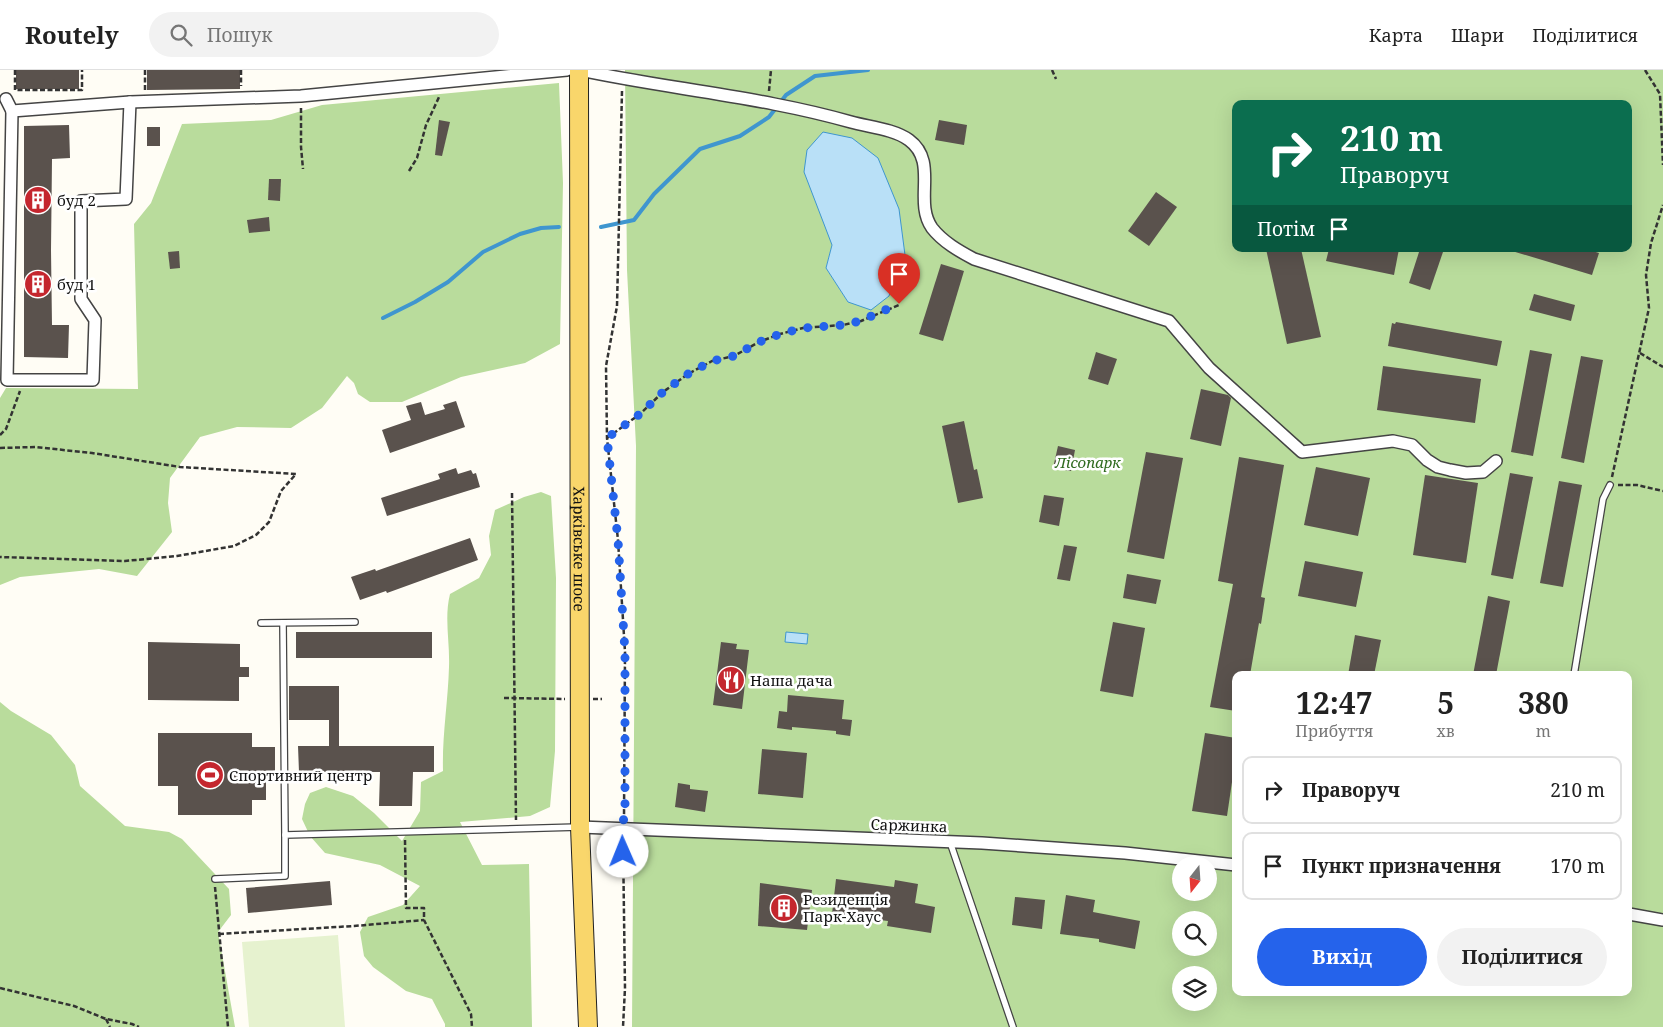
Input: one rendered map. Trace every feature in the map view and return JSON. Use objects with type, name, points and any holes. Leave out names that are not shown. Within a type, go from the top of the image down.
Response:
[{"type":"main road","name":"Харківське шосе","points":[[579,70],[578,473],[580,828],[588,1027]]},
{"type":"street","points":[[12,111],[130,102],[301,96],[568,70]]},
{"type":"street","points":[[579,70],[622,79],[772,103],[892,133],[908,139],[916,147],[924,161],[923,198],[926,215],[932,227],[944,240],[958,251],[974,259],[1169,321],[1209,368],[1302,452],[1393,441],[1412,445],[1427,460],[1438,467],[1450,470],[1466,473],[1483,472],[1496,461]]},
{"type":"street","points":[[6,99],[12,111],[7,380],[93,380],[94,320],[80,299],[81,201],[126,199],[130,102]]},
{"type":"street","name":"Саржинка","points":[[580,828],[950,842],[1126,853],[1232,866]]},
{"type":"street","points":[[1632,915],[1663,920]]},
{"type":"lane","points":[[1575,671],[1603,499],[1610,485]]},
{"type":"lane","points":[[261,623],[355,622]]},
{"type":"lane","points":[[214,879],[285,876],[283,623]]},
{"type":"lane","points":[[286,835],[580,828]]},
{"type":"lane","points":[[950,842],[1013,1027]]},
{"type":"path","points":[[15,70],[15,90],[82,90],[82,70]]},
{"type":"path","points":[[241,70],[241,87]]},
{"type":"path","points":[[771,70],[772,103]]},
{"type":"path","points":[[1052,70],[1056,79]]},
{"type":"path","points":[[1645,70],[1660,94],[1663,164]]},
{"type":"path","points":[[622,79],[616,306],[606,366],[607,438],[618,540],[625,652],[625,811],[622,829],[625,988],[623,1027]]},
{"type":"path","points":[[409,171],[418,158],[426,125],[446,82]]},
{"type":"path","points":[[301,96],[303,169]]},
{"type":"path","points":[[1663,205],[1651,242],[1647,267],[1649,308],[1610,485],[1637,485],[1663,491]]},
{"type":"path","points":[[607,438],[640,414],[663,392],[688,374],[712,361],[734,356],[759,342],[780,334],[803,328],[843,325],[860,321],[899,304]]},
{"type":"path","points":[[1640,353],[1663,367]]},
{"type":"path","points":[[0,435],[6,429],[24,380]]},
{"type":"path","points":[[0,448],[35,447],[92,453],[180,467],[296,474],[281,492],[269,522],[256,535],[234,546],[177,556],[125,561],[0,557]]},
{"type":"path","points":[[512,493],[516,829]]},
{"type":"path","points":[[504,698],[602,699]]},
{"type":"path","points":[[405,832],[406,908],[424,908],[424,920],[470,1014],[472,1027]]},
{"type":"path","points":[[214,879],[228,1027]]},
{"type":"path","points":[[220,934],[424,920]]},
{"type":"path","points":[[0,988],[74,1006],[106,1019],[139,1027]]},
{"type":"path","points":[[106,1019],[110,1027]]},
{"type":"green space","name":"Лісопарк","points":[[625,70],[1663,70],[1663,1027],[632,1027],[636,446],[627,270]],"holes":[[[832,245],[848,302],[826,268]]]},
{"type":"green space","points":[[559,83],[563,183],[560,344],[525,363],[461,377],[402,402],[370,402],[358,394],[354,383],[347,376],[322,408],[291,428],[237,427],[200,437],[170,478],[168,503],[172,532],[137,576],[99,569],[20,577],[0,585],[0,398],[6,388],[138,389],[134,224],[151,203],[182,124],[271,120],[322,105]]},
{"type":"green space","points":[[541,492],[551,496],[556,578],[555,751],[550,807],[530,816],[460,822],[482,865],[529,864],[532,1027],[445,1027],[432,999],[406,991],[373,967],[364,956],[360,932],[368,917],[403,905],[420,886],[380,865],[325,853],[310,836],[302,819],[305,804],[310,793],[326,787],[353,796],[374,813],[402,841],[420,811],[421,782],[443,771],[449,667],[447,621],[450,594],[479,578],[491,555],[489,536],[495,510],[524,497]]},
{"type":"green space","points":[[0,702],[11,711],[51,735],[75,765],[80,786],[125,826],[169,832],[182,839],[229,889],[231,915],[218,932],[235,1027],[0,1027]]},
{"type":"green space","points":[[338,935],[345,1027],[249,1027],[242,942]]},
{"type":"water","points":[[823,132],[852,138],[878,158],[899,209],[905,255],[889,296],[871,310],[848,302],[826,268],[832,245],[804,172],[807,150]]},
{"type":"water","points":[[786,632],[808,634],[807,644],[785,642]]},
{"type":"building","points":[[16,70],[79,70],[79,89],[16,89]]},
{"type":"building","points":[[147,70],[240,70],[240,89],[147,90]]},
{"type":"building","points":[[439,120],[450,122],[442,156],[435,155]]},
{"type":"building","points":[[939,120],[967,125],[964,145],[935,140]]},
{"type":"building","points":[[69,125],[70,158],[52,159],[51,250],[52,325],[69,325],[68,358],[24,357],[24,126]]},
{"type":"building","points":[[147,127],[160,127],[160,146],[147,146]]},
{"type":"building","points":[[269,179],[281,179],[280,201],[268,200]]},
{"type":"building","points":[[1156,192],[1177,207],[1149,246],[1128,231]]},
{"type":"building","points":[[269,217],[270,231],[249,233],[247,220]]},
{"type":"building","points":[[179,251],[180,268],[170,269],[168,252]]},
{"type":"building","points":[[1267,252],[1302,252],[1321,337],[1287,344]]},
{"type":"building","points":[[1328,252],[1398,252],[1394,275],[1326,261]]},
{"type":"building","points":[[1419,252],[1443,252],[1430,290],[1409,283]]},
{"type":"building","points":[[1515,252],[1596,252],[1599,253],[1592,275]]},
{"type":"building","points":[[941,264],[964,271],[943,341],[919,334]]},
{"type":"building","points":[[1534,294],[1575,305],[1571,321],[1529,310]]},
{"type":"building","points":[[1396,322],[1502,341],[1497,366],[1388,346],[1392,323],[1395,324]]},
{"type":"building","points":[[1530,350],[1552,354],[1533,456],[1511,452]]},
{"type":"building","points":[[1096,352],[1117,359],[1108,385],[1088,379]]},
{"type":"building","points":[[1581,356],[1603,360],[1584,463],[1561,458]]},
{"type":"building","points":[[1383,366],[1481,379],[1475,423],[1377,410]]},
{"type":"building","points":[[1201,389],[1228,395],[1231,398],[1221,446],[1190,439]]},
{"type":"building","points":[[456,401],[465,427],[390,453],[382,430],[411,420],[406,406],[421,402],[425,415],[445,409],[443,405]]},
{"type":"building","points":[[964,421],[974,470],[977,469],[983,498],[958,503],[942,426]]},
{"type":"building","points":[[1058,446],[1075,450],[1071,471],[1053,468]]},
{"type":"building","points":[[1146,452],[1183,458],[1164,559],[1127,552]]},
{"type":"building","points":[[1239,457],[1284,465],[1261,597],[1265,598],[1261,624],[1259,623],[1251,671],[1232,671],[1232,710],[1210,707],[1233,584],[1218,581]]},
{"type":"building","points":[[1316,467],[1370,478],[1358,536],[1304,525]]},
{"type":"building","points":[[456,468],[458,474],[471,470],[473,474],[476,473],[480,487],[387,516],[381,498],[440,479],[438,474]]},
{"type":"building","points":[[1510,473],[1533,477],[1513,579],[1491,575]]},
{"type":"building","points":[[1425,475],[1478,483],[1466,563],[1413,555]]},
{"type":"building","points":[[1559,481],[1582,485],[1563,587],[1540,583]]},
{"type":"building","points":[[1044,495],[1064,498],[1059,526],[1039,522]]},
{"type":"building","points":[[470,538],[478,560],[387,593],[386,591],[360,600],[351,577],[375,569],[376,571]]},
{"type":"building","points":[[1064,545],[1077,547],[1070,581],[1057,579]]},
{"type":"building","points":[[1305,561],[1363,572],[1356,607],[1298,596]]},
{"type":"building","points":[[1127,574],[1161,580],[1156,604],[1123,598]]},
{"type":"building","points":[[1488,596],[1510,601],[1497,671],[1474,671]]},
{"type":"building","points":[[1113,622],[1145,628],[1133,697],[1100,691]]},
{"type":"building","points":[[296,632],[432,632],[432,658],[296,658]]},
{"type":"building","points":[[1355,635],[1381,640],[1375,671],[1349,671]]},
{"type":"building","points":[[148,642],[240,644],[240,667],[249,667],[249,677],[239,677],[239,701],[148,700]]},
{"type":"building","points":[[721,642],[737,644],[736,649],[749,650],[742,709],[713,705]]},
{"type":"building","points":[[289,686],[339,686],[339,746],[434,746],[434,772],[413,772],[412,806],[379,806],[380,772],[299,772],[298,746],[329,746],[329,720],[289,720]]},
{"type":"building","points":[[788,695],[844,700],[842,719],[852,720],[850,736],[836,734],[836,731],[792,727],[792,730],[777,728],[779,711],[787,712]]},
{"type":"building","points":[[158,733],[252,733],[252,747],[275,747],[275,771],[266,771],[266,800],[252,800],[252,815],[178,815],[178,786],[158,786]]},
{"type":"building","points":[[1205,733],[1232,737],[1232,782],[1227,816],[1192,811]]},
{"type":"building","points":[[762,749],[807,753],[803,798],[758,794]]},
{"type":"building","points":[[678,783],[690,785],[690,789],[708,791],[705,812],[675,807]]},
{"type":"building","points":[[836,879],[894,887],[895,880],[918,884],[915,903],[935,907],[931,933],[887,926],[888,921],[832,914]]},
{"type":"building","points":[[330,881],[332,905],[248,913],[246,888]]},
{"type":"building","name":"Резиденція Парк-Хаус","points":[[760,883],[812,890],[807,930],[758,926]]},
{"type":"building","points":[[1066,895],[1095,900],[1093,912],[1140,921],[1135,949],[1099,942],[1099,939],[1060,934]]},
{"type":"building","points":[[1015,897],[1045,900],[1042,929],[1012,925]]},
{"type":"waterway","points":[[601,227],[634,220],[654,194],[700,149],[740,136],[769,117],[786,95],[815,76],[868,70]]},
{"type":"waterway","points":[[383,318],[415,302],[448,282],[483,252],[520,234],[541,228],[559,227]]},
{"type":"place","name":"буд 2","points":[[38,200]]},
{"type":"place","name":"буд 1","points":[[38,284]]},
{"type":"place","name":"Наша дача","points":[[731,680]]},
{"type":"place","name":"Спортивний центр","points":[[210,775]]},
{"type":"place","name":"Резиденція Парк-Хаус","points":[[784,908]]},
{"type":"route","points":[[623,852],[622,829],[625,811],[625,652],[618,540],[607,438],[640,414],[663,392],[688,374],[712,361],[734,356],[759,342],[780,334],[803,328],[843,325],[860,321],[899,304]]}]
